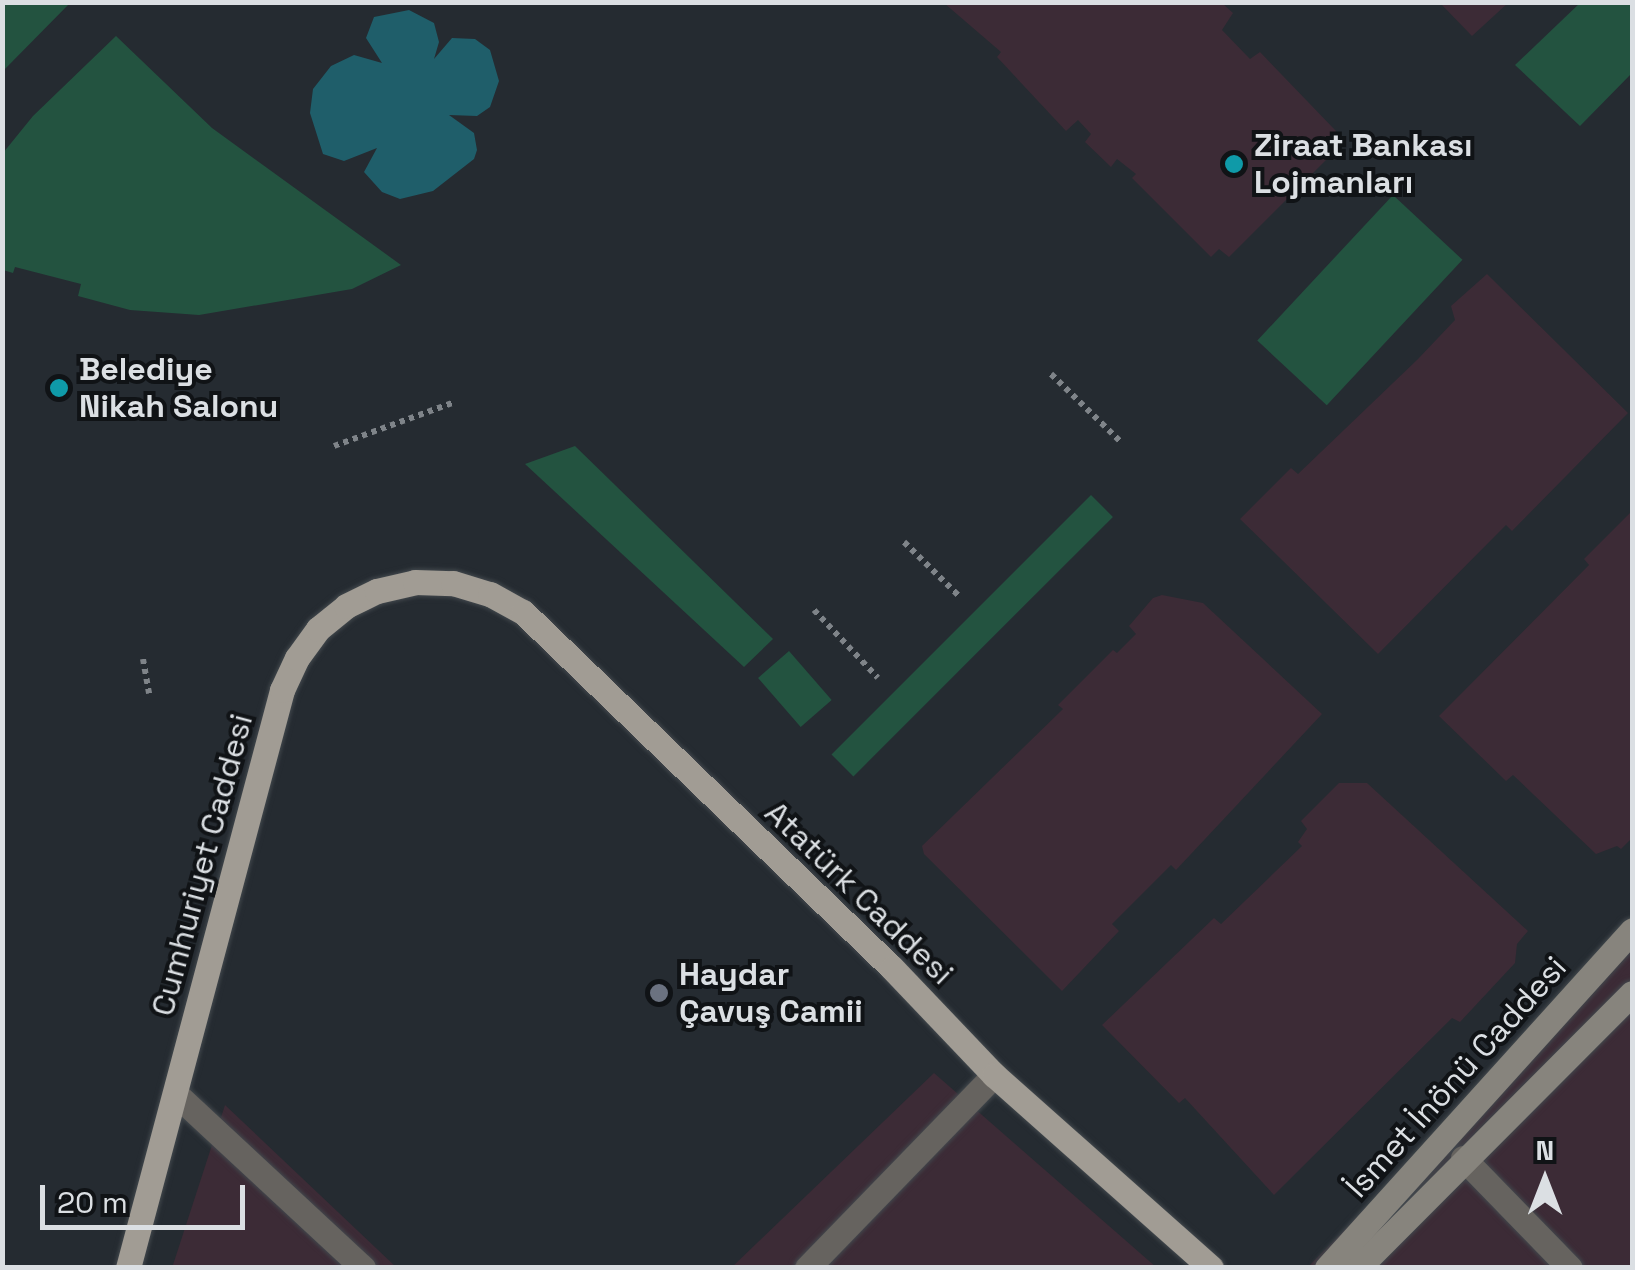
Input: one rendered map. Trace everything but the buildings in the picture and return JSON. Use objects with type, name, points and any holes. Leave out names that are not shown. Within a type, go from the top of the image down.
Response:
[{"type":"main road","name":"Cumhuriyet Caddesi","points":[[128,1268],[177,1095],[260,768],[282,690],[297,658],[318,629],[346,606],[378,591],[415,582],[453,583]]},
{"type":"main road","name":"Atatürk Caddesi","points":[[453,583],[490,594],[523,612],[892,968],[994,1074],[1211,1268]]},
{"type":"main road","name":"İsmet İnönü Caddesi","points":[[1327,1268],[1632,930]]},
{"type":"main road","name":"İsmet İnönü Caddesi","points":[[1358,1268],[1463,1158],[1632,993]]},
{"type":"street","points":[[807,1268],[994,1074]]},
{"type":"street","points":[[177,1095],[362,1268]]},
{"type":"street","points":[[1463,1158],[1570,1268]]},
{"type":"path","points":[[1051,374],[1121,442]]},
{"type":"path","points":[[334,446],[455,402]]},
{"type":"path","points":[[904,542],[960,597]]},
{"type":"path","points":[[814,610],[878,678]]},
{"type":"path","points":[[142,659],[149,693]]},
{"type":"shaded area","points":[[944,3],[1222,3],[1233,13],[1222,30],[1250,59],[1260,52],[1336,131],[1326,142],[1336,150],[1229,257],[1219,249],[1211,257],[1132,178],[1136,174],[1117,159],[1111,167],[1085,142],[1091,134],[1078,120],[1066,131],[997,57],[1001,52]]},
{"type":"shaded area","points":[[1440,3],[1508,3],[1472,36]]},
{"type":"shaded area","points":[[1487,274],[1628,413],[1512,531],[1506,525],[1378,654],[1240,519],[1291,468],[1298,474],[1418,359],[1455,320],[1451,306]]},
{"type":"shaded area","points":[[1632,511],[1632,838],[1621,849],[1617,846],[1596,854],[1513,775],[1506,781],[1439,716],[1589,565],[1584,559]]},
{"type":"shaded area","points":[[1162,595],[1203,603],[1322,714],[1176,870],[1171,865],[1112,924],[1119,931],[1062,991],[924,854],[922,846],[1063,709],[1058,705],[1113,650],[1117,653],[1136,634],[1129,626],[1153,598]]},
{"type":"shaded area","points":[[1339,783],[1367,783],[1528,931],[1517,944],[1515,963],[1460,1022],[1452,1018],[1274,1195],[1185,1098],[1179,1103],[1102,1025],[1214,918],[1221,924],[1302,846],[1298,842],[1307,829],[1301,821]]},
{"type":"shaded area","points":[[1632,937],[1632,1267],[1308,1267]]},
{"type":"shaded area","points":[[934,1073],[1156,1267],[731,1268]]},
{"type":"shaded area","points":[[225,1105],[396,1267],[172,1268]]},
{"type":"green space","points":[[1581,2],[1632,3],[1632,73],[1580,126],[1515,65]]},
{"type":"green space","points":[[2,3],[70,3],[3,71],[2,71]]},
{"type":"green space","points":[[116,36],[212,128],[401,265],[352,289],[199,315],[130,310],[78,296],[81,284],[15,267],[13,273],[3,270],[3,153],[33,116]]},
{"type":"green space","points":[[1393,195],[1462,260],[1327,405],[1257,341]]},
{"type":"green space","points":[[575,446],[773,639],[744,667],[525,464]]},
{"type":"green space","points":[[1091,495],[1113,517],[853,776],[831,755]]},
{"type":"green space","points":[[789,651],[832,700],[801,727],[758,678]]},
{"type":"water","points":[[409,10],[434,23],[439,42],[434,59],[452,38],[475,39],[490,50],[499,81],[490,107],[477,116],[449,115],[474,133],[474,159],[433,191],[400,199],[382,192],[364,172],[377,148],[344,161],[323,154],[310,113],[313,89],[331,66],[354,55],[382,63],[366,38],[374,17]]},
{"type":"place","name":"Ziraat Bankası Lojmanları","points":[[1234,164]]},
{"type":"place","name":"Belediye Nikah Salonu","points":[[59,388]]},
{"type":"place","name":"Haydar Çavuş Camii","points":[[659,993]]}]
